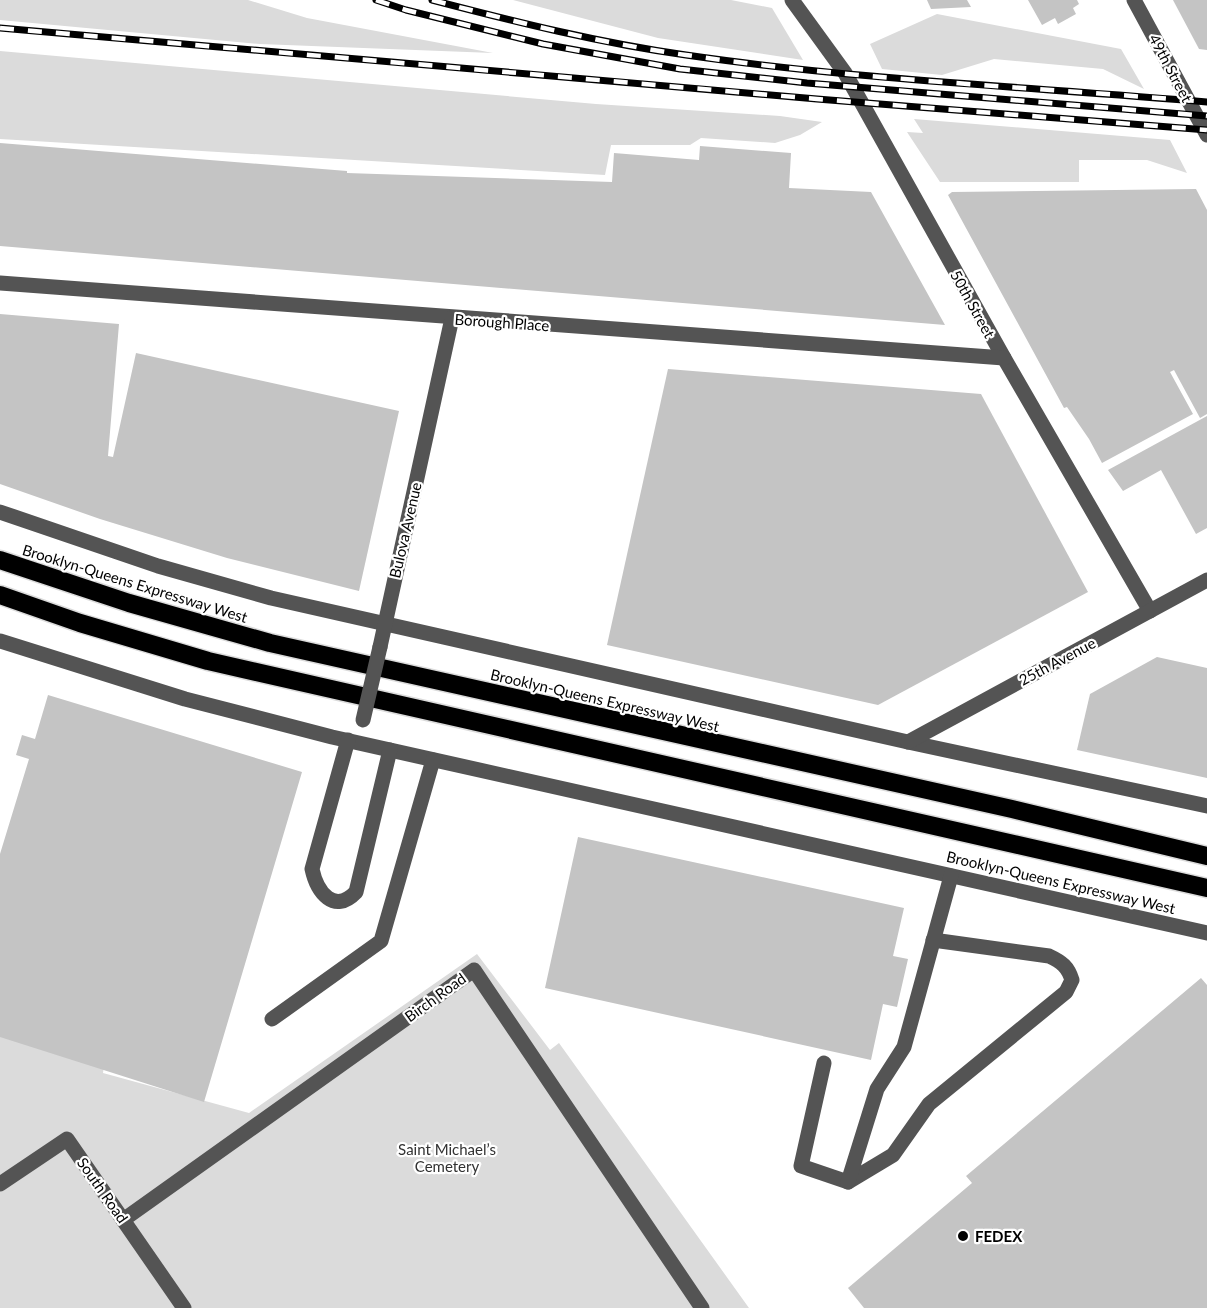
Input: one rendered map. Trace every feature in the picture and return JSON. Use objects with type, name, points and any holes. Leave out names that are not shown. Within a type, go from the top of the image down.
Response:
[{"type":"highway","name":"Brooklyn-Queens Expressway West","points":[[0,560],[129,603],[270,643],[1012,809],[1207,856]]},
{"type":"highway","name":"Brooklyn-Queens Expressway West","points":[[0,596],[208,662],[1207,888]]},
{"type":"highway","points":[[1012,809],[1207,845]]},
{"type":"street","name":"50th Street","points":[[792,0],[845,73],[1004,358],[1150,611]]},
{"type":"street","name":"49th Street","points":[[1134,0],[1207,135]]},
{"type":"street","name":"Borough Place","points":[[0,283],[1004,358]]},
{"type":"street","name":"Bulova Avenue","points":[[390,750],[356,892],[348,900],[338,902],[326,897],[315,883],[312,868],[353,742],[363,720],[452,318]]},
{"type":"street","name":"Brooklyn-Queens Expressway West","points":[[0,512],[158,566],[271,598],[908,742],[1207,806]]},
{"type":"street","name":"25th Avenue","points":[[908,742],[1207,580]]},
{"type":"street","name":"Brooklyn-Queens Expressway West","points":[[0,641],[185,699],[353,742],[1207,933]]},
{"type":"street","points":[[272,1019],[381,941],[433,760]]},
{"type":"street","points":[[848,1182],[877,1089],[904,1047],[951,876]]},
{"type":"street","points":[[824,1063],[801,1166],[848,1182],[893,1155],[929,1104],[1066,992],[1072,980],[1061,961],[1049,956],[933,940]]},
{"type":"street","name":"Birch Road","points":[[123,1220],[474,970],[702,1308]]},
{"type":"street","name":"South Road","points":[[0,1184],[67,1139],[184,1308]]},
{"type":"green space","points":[[0,0],[248,0],[307,18],[493,53],[260,44],[0,20]]},
{"type":"green space","points":[[513,0],[731,0],[772,8],[803,60],[658,38]]},
{"type":"green space","points":[[937,14],[1121,49],[1144,89],[1103,69],[994,59],[942,75],[882,69],[870,44]]},
{"type":"green space","points":[[0,51],[596,104],[780,116],[822,122],[800,135],[775,143],[701,138],[690,145],[611,145],[605,175],[0,139]]},
{"type":"green space","points":[[914,119],[1170,140],[1187,173],[1147,160],[1079,160],[1079,182],[940,182],[907,132],[923,133]]},
{"type":"green space","name":"Saint Michael’s Cemetery","points":[[477,954],[550,1050],[559,1043],[749,1308],[0,1308],[0,1036],[104,1066],[103,1073],[249,1113]]},
{"type":"building","points":[[927,0],[967,0],[971,7],[931,9]]},
{"type":"building","points":[[1028,0],[1077,0],[1079,4],[1073,8],[1076,14],[1058,24],[1055,18],[1042,25]]},
{"type":"building","points":[[1173,0],[1207,0],[1207,50],[1199,49]]},
{"type":"building","points":[[0,143],[347,171],[347,173],[612,182],[614,153],[699,160],[700,146],[791,153],[789,188],[871,192],[945,325],[0,246]]},
{"type":"building","points":[[1196,189],[1207,210],[1207,414],[1200,418],[1174,370],[1170,372],[1193,414],[1102,463],[1067,407],[1064,408],[948,195],[952,192]]},
{"type":"building","points":[[0,314],[119,324],[108,456],[113,457],[136,353],[399,411],[359,591],[227,558],[100,519],[0,484]]},
{"type":"building","points":[[668,369],[981,394],[1088,592],[878,705],[607,645]]},
{"type":"building","points":[[1207,416],[1207,528],[1196,534],[1161,470],[1123,491],[1108,470]]},
{"type":"building","points":[[1157,657],[1207,668],[1207,778],[1077,750],[1090,694]]},
{"type":"building","points":[[48,695],[302,772],[204,1102],[0,1037],[0,854],[29,759],[16,755],[22,735],[35,739]]},
{"type":"building","points":[[578,837],[904,908],[893,956],[908,959],[897,1007],[883,1004],[871,1060],[545,988]]},
{"type":"building","points":[[1201,978],[1207,985],[1207,1308],[864,1308],[848,1288],[972,1183],[966,1176]]},
{"type":"railway","points":[[376,0],[406,10],[543,44],[680,69],[807,83],[1207,116]]},
{"type":"railway","points":[[432,0],[590,38],[751,64],[881,77],[1207,102]]},
{"type":"railway","points":[[0,28],[817,99],[1207,130]]},
{"type":"place","name":"FEDEX","points":[[963,1236]]}]
